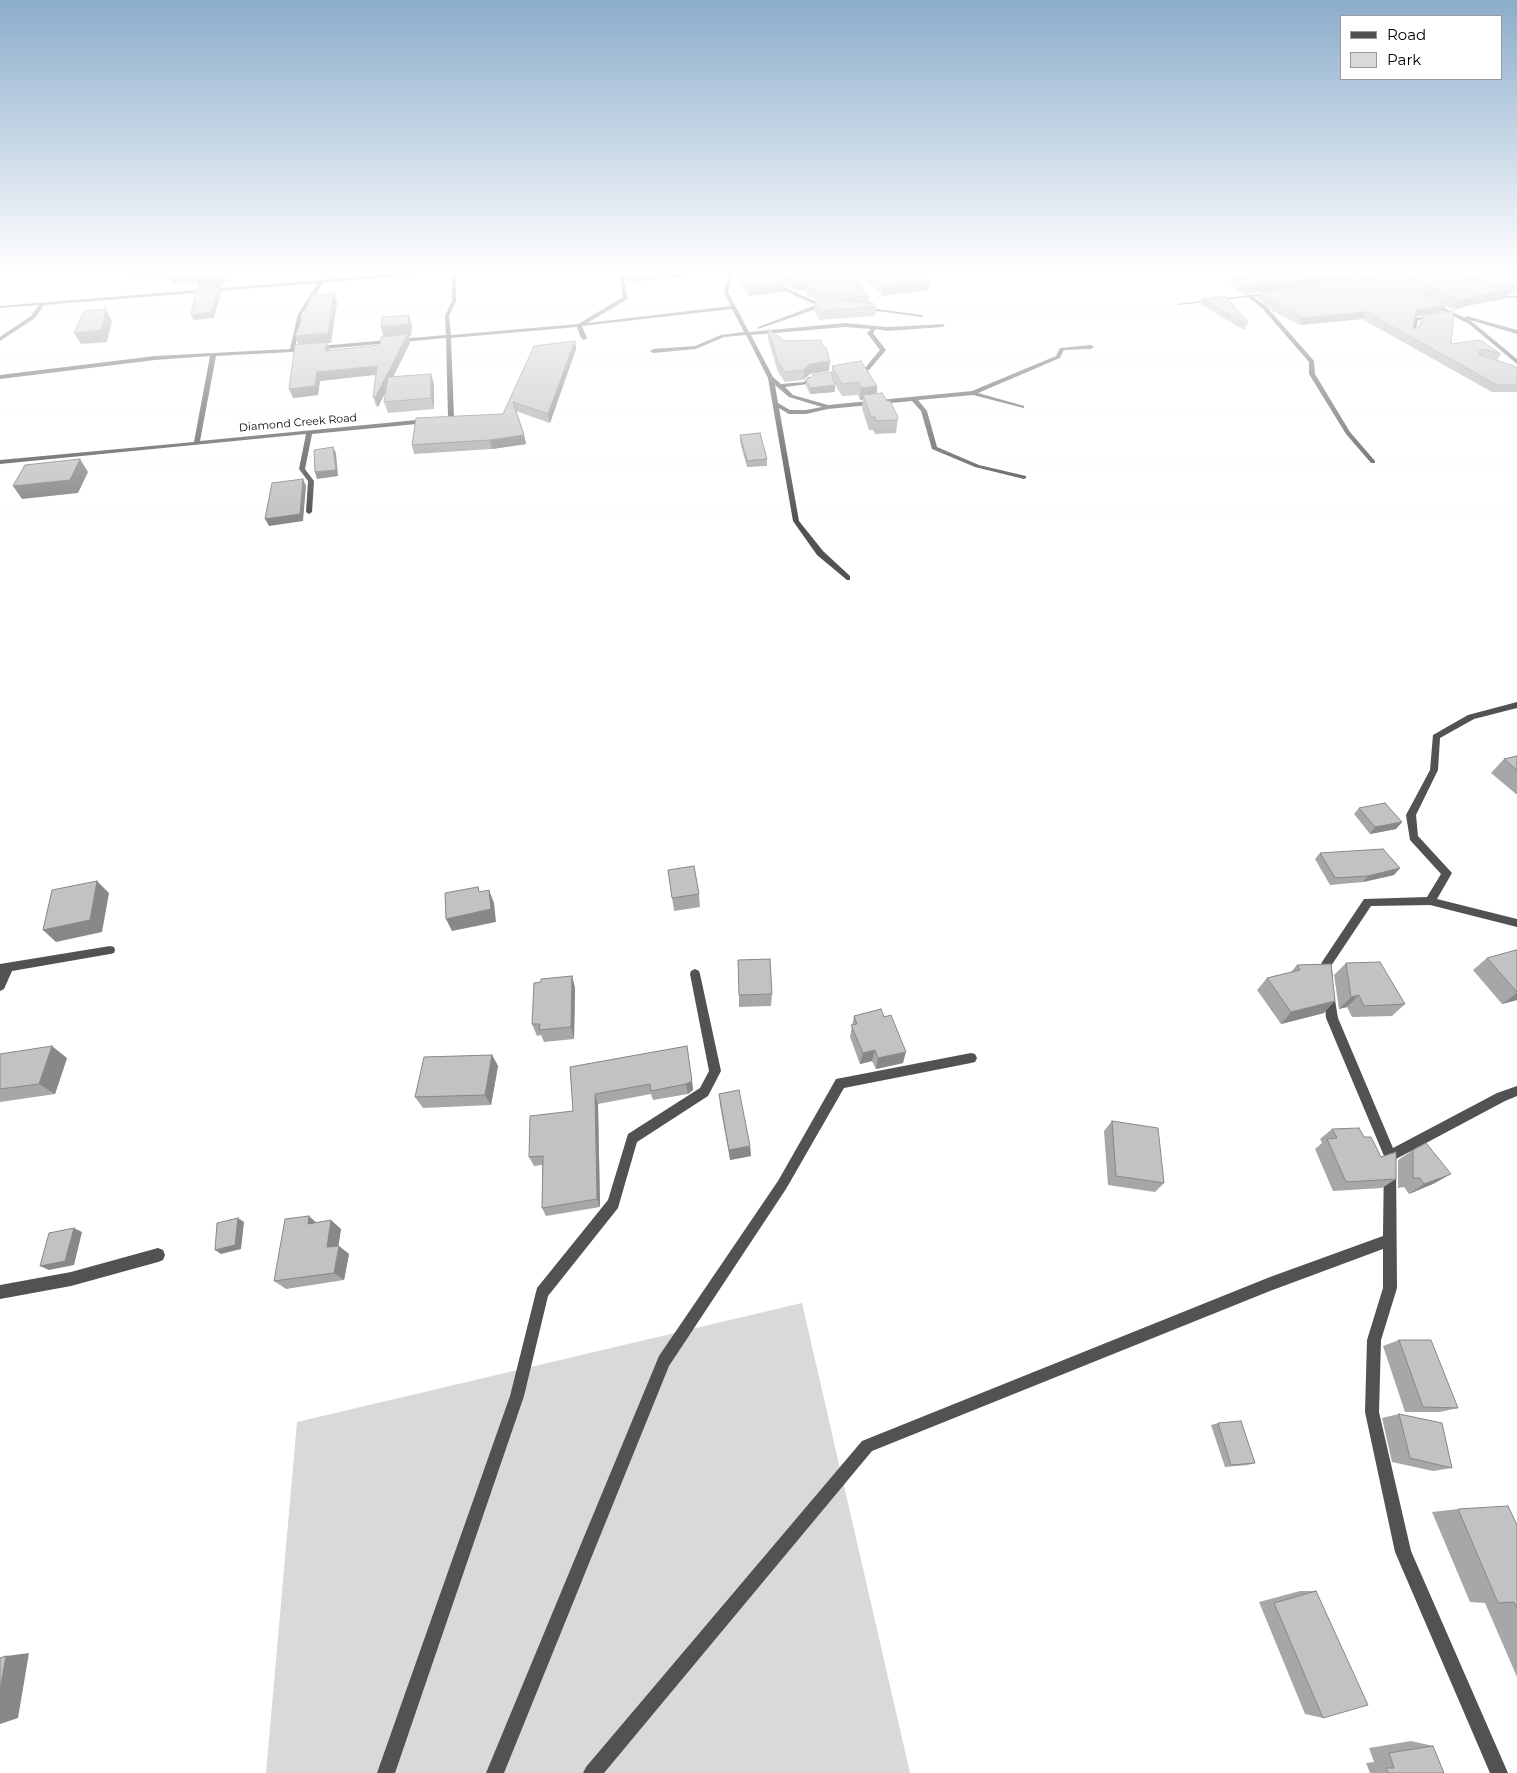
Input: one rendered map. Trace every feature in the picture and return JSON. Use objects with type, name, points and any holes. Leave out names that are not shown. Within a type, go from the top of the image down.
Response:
[{"type":"street","points":[[197,442],[213,356]]},
{"type":"street","points":[[0,377],[155,358],[216,356]]},
{"type":"street","name":"Diamond Creek Road","points":[[0,462],[451,418],[449,356]]},
{"type":"street","points":[[759,356],[771,378],[777,404],[796,521],[820,553],[847,578]]},
{"type":"street","points":[[843,374],[866,369],[877,356]]},
{"type":"street","points":[[777,404],[789,412],[806,412],[828,407],[973,393],[1059,356]]},
{"type":"street","points":[[1307,356],[1312,362],[1312,374],[1348,434],[1373,462]]},
{"type":"street","points":[[781,386],[806,383],[810,378],[826,376]]},
{"type":"street","points":[[771,378],[792,396],[828,407]]},
{"type":"street","points":[[973,393],[1022,407]]},
{"type":"street","points":[[914,400],[924,411],[934,448],[977,466],[1024,477]]},
{"type":"street","points":[[309,432],[302,469],[312,482],[309,512]]},
{"type":"street","points":[[1430,901],[1447,873],[1413,837],[1411,815],[1434,770],[1436,737],[1470,717],[1517,705]]},
{"type":"street","points":[[1499,1773],[1404,1552],[1372,1412],[1374,1340],[1390,1288],[1390,1156],[1332,1018],[1326,965],[1368,902],[1430,901],[1517,923]]},
{"type":"street","points":[[0,986],[4,969],[110,950]]},
{"type":"street","points":[[386,1773],[518,1396],[542,1293],[613,1203],[632,1138],[704,1092],[715,1071],[695,974]]},
{"type":"street","points":[[494,1773],[664,1361],[782,1185],[840,1083],[971,1058]]},
{"type":"street","points":[[1390,1156],[1501,1096],[1517,1091]]},
{"type":"street","points":[[592,1773],[867,1446],[1270,1284],[1390,1240]]},
{"type":"street","points":[[0,1292],[71,1279],[158,1255]]},
{"type":"green space","points":[[802,1303],[910,1773],[266,1773],[297,1422]]},
{"type":"building","points":[[294,356],[397,356],[375,398],[373,397],[377,366],[317,372],[315,386],[289,389]]},
{"type":"building","points":[[530,356],[570,356],[548,414],[513,402],[524,435],[490,440],[412,445],[416,418],[503,414]]},
{"type":"building","points":[[776,356],[828,356],[830,361],[810,364],[804,370],[785,372]]},
{"type":"building","points":[[1444,356],[1482,356],[1517,368],[1517,385],[1497,385]]},
{"type":"building","points":[[861,361],[877,386],[861,388],[859,382],[842,384],[832,366]]},
{"type":"building","points":[[831,372],[835,385],[811,388],[806,380],[813,375]]},
{"type":"building","points":[[431,374],[431,398],[384,402],[388,377]]},
{"type":"building","points":[[882,393],[887,401],[890,401],[898,417],[897,420],[876,421],[875,417],[871,417],[863,395]]},
{"type":"building","points":[[760,433],[767,459],[747,461],[740,435]]},
{"type":"building","points":[[333,447],[336,470],[315,472],[314,450]]},
{"type":"building","points":[[80,459],[70,480],[13,486],[25,465]]},
{"type":"building","points":[[303,479],[300,514],[265,519],[272,483]]},
{"type":"building","points":[[1517,756],[1517,770],[1504,759]]},
{"type":"building","points":[[1385,803],[1402,822],[1375,827],[1359,808]]},
{"type":"building","points":[[1383,849],[1400,868],[1368,876],[1335,878],[1320,853]]},
{"type":"building","points":[[694,866],[699,894],[672,898],[668,870]]},
{"type":"building","points":[[97,881],[90,920],[43,930],[52,890]]},
{"type":"building","points":[[478,887],[479,892],[489,890],[491,909],[446,919],[445,893]]},
{"type":"building","points":[[1517,951],[1517,992],[1487,958]]},
{"type":"building","points":[[770,959],[772,994],[739,995],[738,960]]},
{"type":"building","points":[[1380,962],[1405,1004],[1364,1006],[1359,995],[1351,997],[1346,963]]},
{"type":"building","points":[[1331,964],[1335,1001],[1291,1012],[1267,978],[1300,970],[1297,965]]},
{"type":"building","points":[[572,976],[571,1027],[539,1030],[540,1024],[532,1024],[534,983],[541,982],[541,979]]},
{"type":"building","points":[[881,1009],[884,1017],[891,1015],[906,1052],[878,1058],[875,1050],[863,1053],[851,1025],[857,1024],[854,1016]]},
{"type":"building","points":[[52,1046],[39,1084],[0,1089],[0,1054]]},
{"type":"building","points":[[687,1046],[692,1081],[651,1091],[650,1084],[595,1094],[597,1199],[542,1208],[543,1156],[529,1157],[530,1116],[573,1111],[570,1067]]},
{"type":"building","points":[[492,1055],[485,1095],[415,1097],[424,1057]]},
{"type":"building","points":[[739,1090],[750,1146],[729,1150],[719,1094]]},
{"type":"building","points":[[1112,1121],[1158,1128],[1164,1183],[1116,1176]]},
{"type":"building","points":[[1359,1128],[1364,1137],[1371,1137],[1381,1157],[1396,1152],[1396,1179],[1346,1182],[1327,1139],[1337,1138],[1332,1129]]},
{"type":"building","points":[[1426,1143],[1451,1174],[1424,1184],[1420,1178],[1413,1178],[1413,1150]]},
{"type":"building","points":[[309,1216],[308,1224],[331,1220],[327,1247],[339,1246],[334,1273],[274,1281],[285,1219]]},
{"type":"building","points":[[238,1218],[235,1245],[215,1250],[217,1223]]},
{"type":"building","points":[[74,1228],[65,1261],[40,1266],[49,1233]]},
{"type":"building","points":[[1399,1340],[1431,1340],[1458,1408],[1423,1407]]},
{"type":"building","points":[[1399,1414],[1442,1423],[1452,1468],[1410,1458]]},
{"type":"building","points":[[1241,1421],[1255,1463],[1231,1465],[1218,1423]]},
{"type":"building","points":[[1508,1506],[1517,1525],[1517,1608],[1514,1602],[1498,1603],[1458,1509]]},
{"type":"building","points":[[1316,1591],[1368,1705],[1323,1718],[1274,1603]]},
{"type":"building","points":[[6,1656],[0,1689],[0,1658]]},
{"type":"building","points":[[1433,1746],[1444,1773],[1388,1773],[1386,1768],[1394,1768],[1389,1753]]}]
